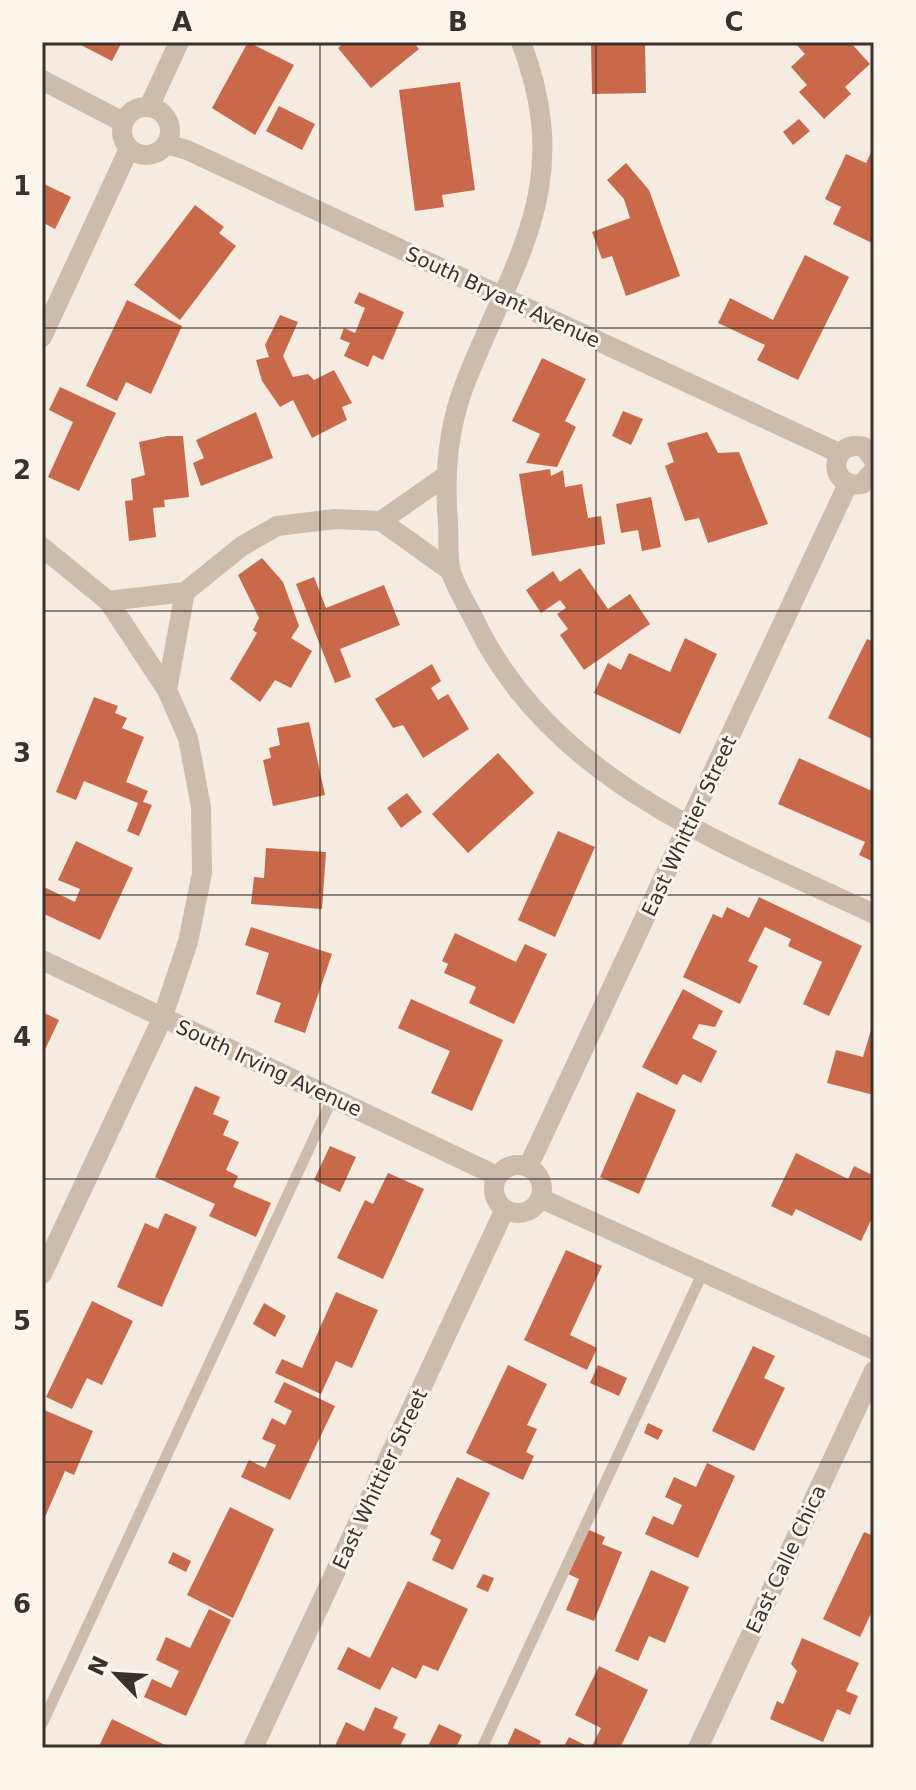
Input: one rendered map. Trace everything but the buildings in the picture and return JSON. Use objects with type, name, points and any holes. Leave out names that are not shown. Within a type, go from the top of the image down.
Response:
[{"type":"street","points":[[149,107],[179,42]]},
{"type":"street","points":[[521,42],[532,70],[541,117],[543,181],[528,239],[465,384],[444,477],[451,571],[484,640],[527,705],[606,775],[689,828],[874,914]]},
{"type":"street","points":[[42,80],[123,122]]},
{"type":"street","points":[[149,107],[168,121],[166,144],[146,155],[129,149],[122,138],[123,122],[134,110],[149,107]]},
{"type":"street","name":"South Bryant Avenue","points":[[166,144],[187,150],[839,453]]},
{"type":"street","points":[[42,337],[129,149]]},
{"type":"street","points":[[850,446],[873,460],[862,484],[848,484],[836,472],[839,453],[850,446]]},
{"type":"street","points":[[381,521],[444,477]]},
{"type":"street","name":"East Whittier Street","points":[[528,1167],[848,484]]},
{"type":"street","points":[[108,601],[185,592],[242,546],[277,526],[335,519],[381,521],[451,571]]},
{"type":"street","points":[[42,547],[108,601],[167,690],[188,738],[201,807],[202,873],[188,942],[162,1019],[42,1274]]},
{"type":"street","points":[[167,690],[185,592]]},
{"type":"street","name":"South Irving Avenue","points":[[42,960],[497,1176]]},
{"type":"street","points":[[509,1166],[528,1167],[541,1182],[540,1198],[529,1210],[513,1213],[505,1209],[494,1191],[497,1176],[509,1166]]},
{"type":"street","points":[[540,1198],[874,1350]]},
{"type":"street","name":"East Whittier Street","points":[[253,1748],[505,1209]]},
{"type":"street","name":"East Calle Chica","points":[[698,1748],[874,1371]]},
{"type":"lane","points":[[42,1724],[333,1097]]},
{"type":"lane","points":[[482,1748],[704,1270]]}]
